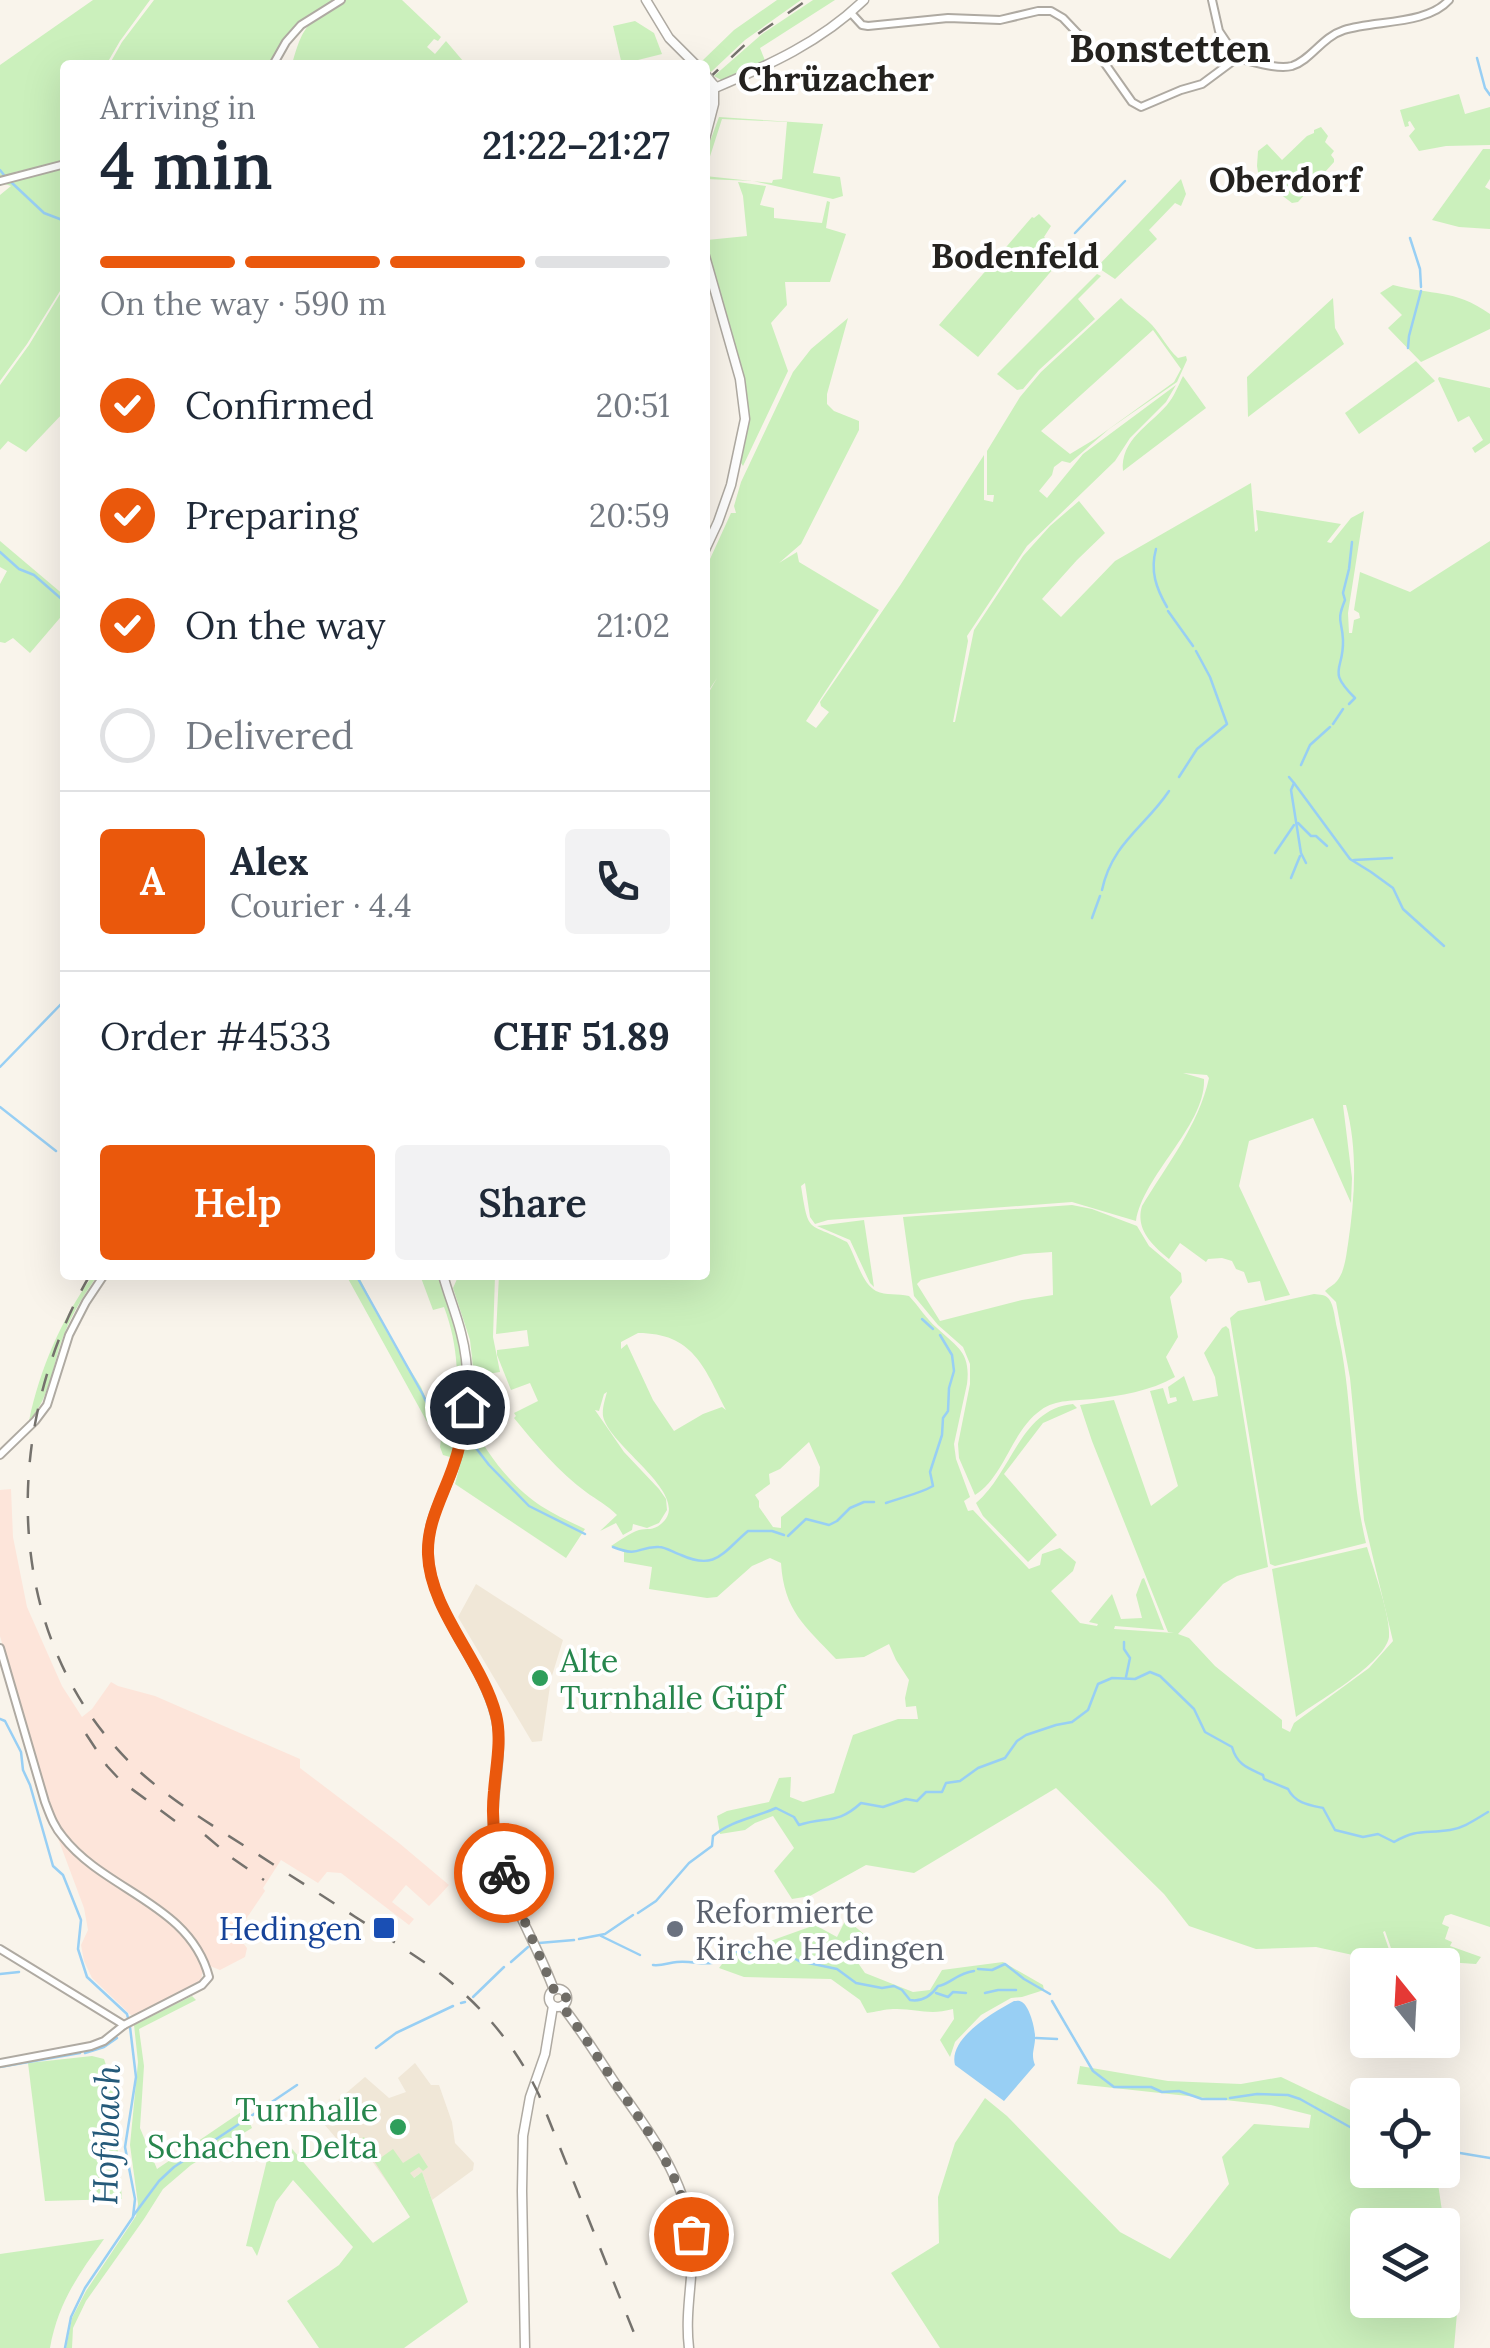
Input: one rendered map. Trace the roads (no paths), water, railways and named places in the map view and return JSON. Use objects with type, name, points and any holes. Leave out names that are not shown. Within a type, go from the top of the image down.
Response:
[{"type":"main road","points":[[646,0],[669,38],[691,60]]},
{"type":"main road","points":[[714,86],[805,46],[864,0]]},
{"type":"main road","points":[[710,81],[714,86],[710,120]]},
{"type":"main road","points":[[710,274],[745,406],[744,433],[732,485],[710,539]]},
{"type":"main road","points":[[445,1280],[464,1344],[468,1392],[460,1444],[429,1532],[429,1564],[444,1608],[495,1714],[495,1846],[554,1990]]},
{"type":"main road","points":[[526,2348],[523,2136],[530,2097],[558,2006],[566,2002],[566,1994],[554,1990]]},
{"type":"main road","points":[[554,1990],[549,1997],[627,2100],[679,2184],[692,2246],[686,2315],[689,2348]]},
{"type":"street","points":[[276,60],[301,26],[341,0]]},
{"type":"street","points":[[1212,0],[1219,30],[1237,58]]},
{"type":"street","points":[[851,12],[868,26],[948,18],[1000,20],[1051,11],[1063,18],[1101,58],[1132,102],[1141,106],[1202,84],[1237,58],[1289,67],[1334,34],[1427,15],[1448,0]]},
{"type":"street","points":[[0,181],[60,165]]},
{"type":"street","points":[[0,1455],[46,1405],[69,1335],[101,1280]]},
{"type":"street","points":[[0,1648],[52,1821],[62,1836],[111,1878],[177,1923],[193,1943],[209,1977],[194,1990],[124,2025],[104,2041],[0,2062]]},
{"type":"street","points":[[0,1949],[124,2025]]},
{"type":"water","points":[[1014,2001],[1025,2005],[1032,2020],[1035,2065],[1004,2101],[955,2065],[955,2055],[958,2045],[974,2027]]},
{"type":"waterway","points":[[1477,58],[1490,95]]},
{"type":"waterway","points":[[0,170],[4,175]]},
{"type":"waterway","points":[[1075,233],[1125,181]]},
{"type":"waterway","points":[[11,182],[44,213],[60,219]]},
{"type":"waterway","points":[[1410,238],[1421,287]]},
{"type":"waterway","points":[[1408,348],[1421,291]]},
{"type":"waterway","points":[[1349,704],[1355,698],[1341,681],[1338,670],[1343,650],[1340,617],[1352,542]]},
{"type":"waterway","points":[[1156,549],[1155,579],[1167,607]]},
{"type":"waterway","points":[[0,552],[60,598]]},
{"type":"waterway","points":[[1168,611],[1193,646]]},
{"type":"waterway","points":[[1179,777],[1197,749],[1227,724],[1196,651]]},
{"type":"waterway","points":[[1333,724],[1343,709]]},
{"type":"waterway","points":[[1301,765],[1310,745],[1330,727]]},
{"type":"waterway","points":[[1289,777],[1294,783],[1291,790],[1306,863]]},
{"type":"waterway","points":[[1294,783],[1350,859],[1393,888],[1403,909],[1444,946]]},
{"type":"waterway","points":[[1102,890],[1121,848],[1169,791]]},
{"type":"waterway","points":[[1298,823],[1327,846]]},
{"type":"waterway","points":[[1275,853],[1294,825]]},
{"type":"waterway","points":[[1291,878],[1300,856]]},
{"type":"waterway","points":[[1354,860],[1392,858]]},
{"type":"waterway","points":[[1092,918],[1100,896]]},
{"type":"waterway","name":"Hofibach","points":[[0,1067],[60,1005]]},
{"type":"waterway","points":[[0,1107],[56,1151]]},
{"type":"waterway","points":[[359,1280],[436,1422]]},
{"type":"waterway","points":[[922,1319],[933,1329]]},
{"type":"waterway","points":[[886,1503],[933,1486],[930,1472],[948,1411],[954,1371],[952,1355],[940,1335]]},
{"type":"waterway","points":[[442,1424],[456,1429]]},
{"type":"waterway","points":[[469,1439],[529,1506],[585,1534]]},
{"type":"waterway","points":[[788,1536],[806,1519],[829,1525],[850,1508],[874,1502]]},
{"type":"waterway","points":[[613,1547],[634,1552],[662,1547],[703,1561],[718,1557],[748,1531],[784,1535]]},
{"type":"waterway","points":[[1124,1642],[1130,1658],[1126,1677]]},
{"type":"waterway","points":[[638,1913],[656,1901],[689,1863],[712,1846],[713,1836],[728,1826],[776,1808],[794,1817],[799,1825],[838,1817],[861,1803],[883,1807],[906,1799],[917,1801],[926,1792],[942,1792],[946,1783],[960,1781],[978,1768],[1005,1758],[1026,1735],[1072,1722],[1088,1710],[1098,1684],[1112,1678],[1135,1679],[1150,1672],[1160,1676],[1194,1709],[1205,1732],[1232,1747],[1237,1758],[1264,1779],[1288,1789],[1298,1800],[1323,1808],[1335,1830],[1363,1837],[1378,1834],[1394,1842],[1416,1833],[1455,1829],[1488,1812]]},
{"type":"waterway","name":"Hofibach","points":[[0,1719],[5,1721],[21,1752],[53,1866],[63,1875],[81,1920],[78,1949],[87,1977],[128,2018]]},
{"type":"waterway","points":[[579,1939],[605,1934],[633,1915]]},
{"type":"waterway","points":[[601,1936],[640,1955]]},
{"type":"waterway","points":[[539,1943],[574,1940]]},
{"type":"waterway","points":[[511,1962],[528,1947]]},
{"type":"waterway","points":[[653,1965],[711,1963],[731,1952],[783,1952],[799,1961],[837,1969],[856,1983],[894,1986],[910,2000],[926,1997],[938,1986],[974,1971]]},
{"type":"waterway","points":[[978,1969],[992,1970],[1005,1964],[1050,1994]]},
{"type":"waterway","points":[[473,1997],[504,1967]]},
{"type":"waterway","points":[[0,1974],[19,1972]]},
{"type":"waterway","points":[[985,1993],[1016,1990]]},
{"type":"waterway","points":[[936,1993],[948,1997],[953,1992],[966,1993]]},
{"type":"waterway","points":[[1052,2001],[1093,2071],[1114,2087],[1151,2087],[1202,2099],[1226,2099]]},
{"type":"waterway","points":[[461,2003],[465,2002]]},
{"type":"waterway","points":[[376,2048],[396,2033],[453,2006]]},
{"type":"waterway","name":"Hofibach","points":[[65,2348],[71,2317],[85,2288],[133,2217],[135,2199],[125,2147],[136,2077],[130,2027]]},
{"type":"waterway","points":[[85,2053],[117,2038]]},
{"type":"waterway","points":[[1036,2038],[1057,2039]]},
{"type":"waterway","points":[[0,2067],[80,2053]]},
{"type":"waterway","points":[[251,2116],[297,2085]]},
{"type":"waterway","points":[[1230,2098],[1288,2095],[1350,2127]]},
{"type":"waterway","points":[[133,2216],[174,2167],[248,2118]]},
{"type":"waterway","points":[[1460,2153],[1490,2158]]},
{"type":"railway","points":[[710,77],[752,38],[807,0]]},
{"type":"railway","points":[[88,1280],[61,1335],[40,1400],[29,1466],[29,1533],[39,1599],[60,1662],[94,1720],[153,1783],[208,1823],[430,1966],[493,2023],[539,2095],[640,2348]]},
{"type":"railway","points":[[86,1734],[121,1781],[187,1830]]},
{"type":"railway","points":[[205,1835],[264,1880]]},
{"type":"place","name":"Alte Turnhalle Güpf","points":[[540,1678]]},
{"type":"place","name":"Hedingen","points":[[384,1928]]},
{"type":"place","name":"Reformierte Kirche Hedingen","points":[[675,1929]]},
{"type":"place","name":"Turnhalle Schachen Delta","points":[[398,2127]]},
{"type":"district","name":"Bonstetten","points":[[1170,48]]},
{"type":"district","name":"Chrüzacher","points":[[836,78]]},
{"type":"district","name":"Oberdorf","points":[[1285,179]]},
{"type":"district","name":"Bodenfeld","points":[[1015,255]]}]
